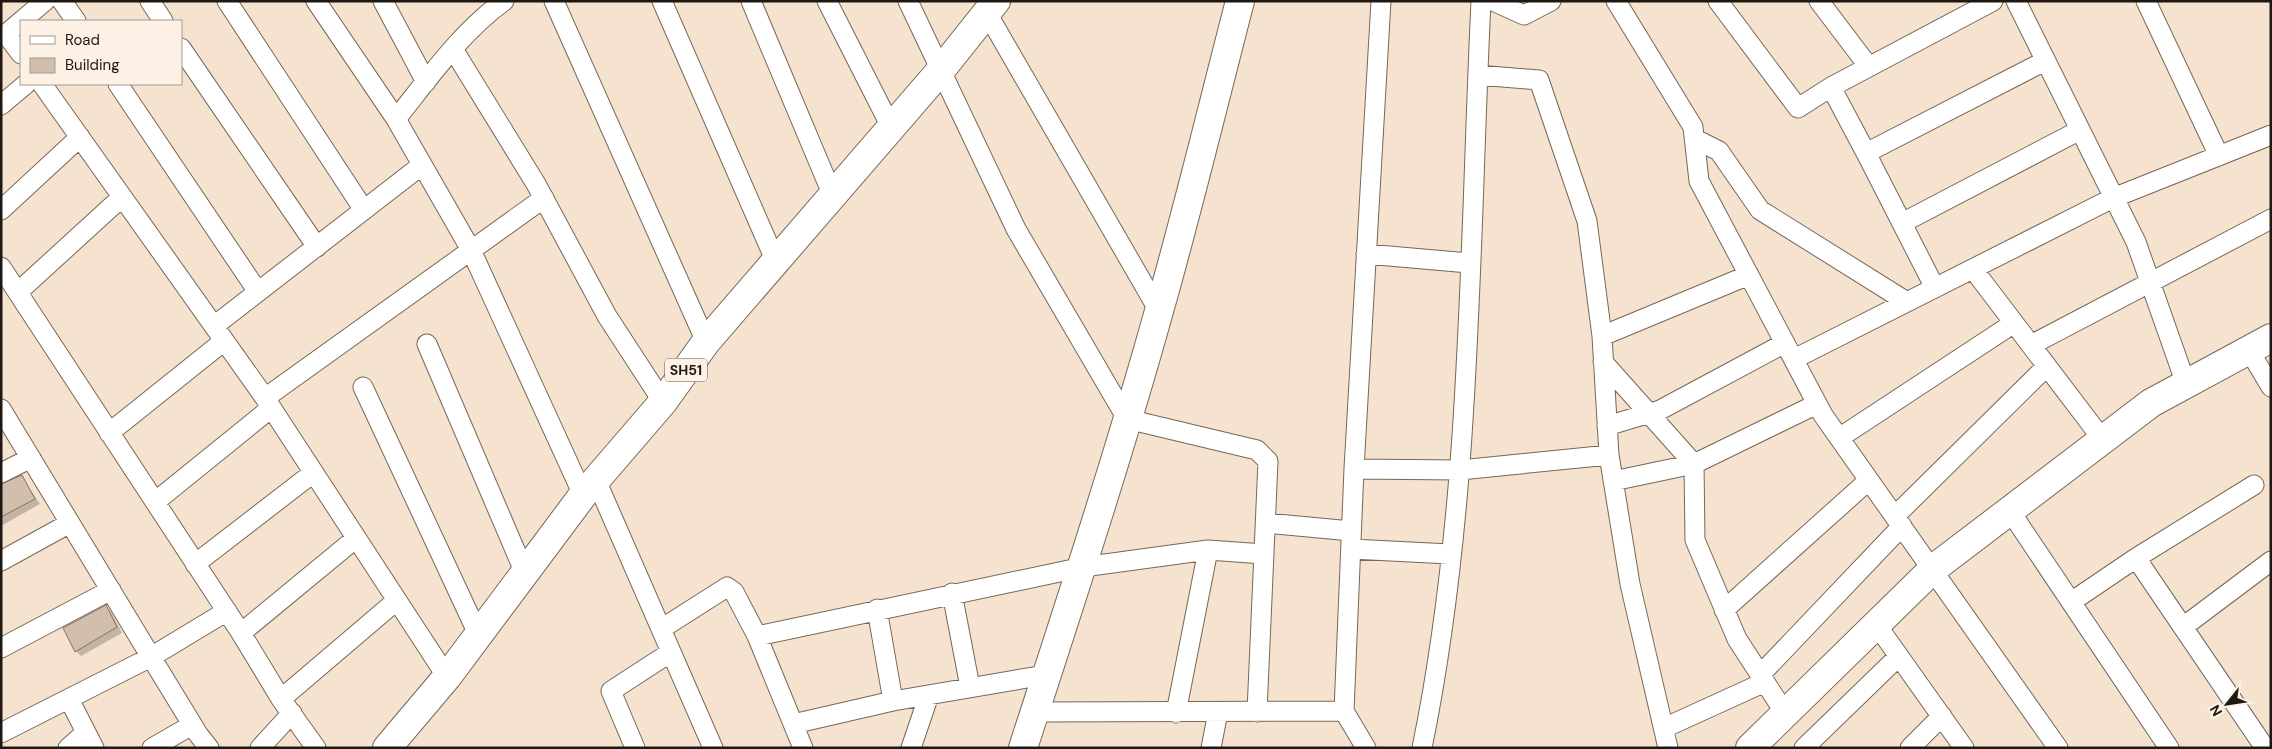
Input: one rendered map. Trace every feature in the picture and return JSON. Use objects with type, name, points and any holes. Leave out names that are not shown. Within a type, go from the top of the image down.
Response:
[{"type":"street","points":[[20,53],[3,32],[45,1]]},
{"type":"street","points":[[62,1],[75,20]]},
{"type":"street","points":[[150,1],[162,20]]},
{"type":"street","points":[[227,1],[364,210]]},
{"type":"street","points":[[316,1],[396,119],[471,250],[661,630],[713,748]]},
{"type":"street","points":[[383,1],[426,82]]},
{"type":"street","points":[[396,119],[453,49],[483,7],[504,1]]},
{"type":"street","points":[[554,1],[706,342]]},
{"type":"street","points":[[662,1],[776,262]]},
{"type":"street","points":[[751,1],[833,196]]},
{"type":"street","points":[[828,1],[891,127]]},
{"type":"street","points":[[908,1],[1016,229],[1127,419],[1262,453],[1266,456],[1268,465],[1266,523],[1257,712]]},
{"type":"street","points":[[1023,748],[1045,675],[1083,567],[1159,311],[1240,1]]},
{"type":"street","points":[[1366,748],[1344,711],[1354,469],[1381,1]]},
{"type":"street","points":[[1422,748],[1435,682],[1460,470],[1481,1]]},
{"type":"street","points":[[1493,1],[1524,15],[1551,1]]},
{"type":"street","points":[[1616,1],[1694,127],[1699,181],[1818,404],[1839,438],[2058,748]]},
{"type":"street","points":[[1718,1],[1798,108],[1831,87],[1993,1]]},
{"type":"street","points":[[1819,1],[1869,67]]},
{"type":"street","points":[[2016,1],[2136,242],[2186,384]]},
{"type":"street","points":[[2146,1],[2219,156]]},
{"type":"street","points":[[993,5],[1159,311]]},
{"type":"street","name":"SH51","points":[[387,748],[447,677],[524,571],[590,488],[663,402],[706,342],[941,70],[993,5]]},
{"type":"street","points":[[182,49],[317,247]]},
{"type":"street","points":[[453,49],[544,198],[607,316],[663,402]]},
{"type":"street","points":[[1866,153],[2045,61]]},
{"type":"street","points":[[1478,75],[1539,80],[1587,221],[1602,336],[1609,455],[1630,584],[1668,748]]},
{"type":"street","points":[[1,105],[25,85]]},
{"type":"street","points":[[43,85],[268,403],[447,677]]},
{"type":"street","points":[[119,85],[258,292]]},
{"type":"street","points":[[1831,87],[1935,288]]},
{"type":"street","points":[[1902,223],[2080,130]]},
{"type":"street","points":[[1607,426],[1669,406],[1789,351],[1907,302],[2113,198],[2271,135]]},
{"type":"street","points":[[1,210],[80,138]]},
{"type":"street","points":[[1695,139],[1719,151],[1750,199],[1764,213],[1907,302]]},
{"type":"street","points":[[110,433],[219,334],[258,292],[422,165]]},
{"type":"street","points":[[18,292],[122,196]]},
{"type":"street","points":[[155,502],[268,403],[471,250],[544,198]]},
{"type":"street","points":[[2031,344],[2271,219]]},
{"type":"street","points":[[1366,254],[1470,263]]},
{"type":"street","points":[[1,267],[316,748]]},
{"type":"street","points":[[1973,269],[2103,440]]},
{"type":"street","points":[[1602,336],[1749,275]]},
{"type":"street","points":[[1839,438],[2014,323]]},
{"type":"street","points":[[427,344],[524,571]]},
{"type":"street","points":[[1750,748],[1933,569],[2151,403],[2260,344],[2271,388]]},
{"type":"street","points":[[1603,362],[1694,464],[1695,540],[1737,639],[1785,713]]},
{"type":"street","points":[[1664,728],[1763,678],[1899,521],[2047,366]]},
{"type":"street","points":[[363,387],[478,634]]},
{"type":"street","points":[[1613,481],[1694,464],[1818,404]]},
{"type":"street","points":[[1,409],[192,724],[209,748]]},
{"type":"street","points":[[1354,469],[1460,470],[1609,455]]},
{"type":"street","points":[[1,473],[31,458]]},
{"type":"street","points":[[196,564],[312,473]]},
{"type":"street","points":[[1724,610],[1869,480]]},
{"type":"street","points":[[2071,602],[2136,558],[2254,485]]},
{"type":"street","points":[[2010,511],[2169,748]]},
{"type":"street","points":[[1,561],[70,523]]},
{"type":"street","points":[[1266,523],[1351,540],[1450,554]]},
{"type":"street","points":[[241,633],[355,538]]},
{"type":"street","points":[[757,636],[952,593],[1083,567],[1208,550],[1264,554]]},
{"type":"street","points":[[1176,712],[1208,550]]},
{"type":"street","points":[[2136,558],[2265,748]]},
{"type":"street","points":[[2183,627],[2271,561]]},
{"type":"street","points":[[661,630],[727,586],[734,592],[757,636],[803,748]]},
{"type":"street","points":[[1,648],[112,590]]},
{"type":"street","points":[[952,593],[970,687]]},
{"type":"street","points":[[260,748],[287,706],[396,601]]},
{"type":"street","points":[[877,609],[893,702]]},
{"type":"street","points":[[3,727],[69,699],[151,657],[227,611]]},
{"type":"street","points":[[1876,624],[1964,748]]},
{"type":"street","points":[[635,748],[611,691],[671,652]]},
{"type":"street","points":[[1804,748],[1899,656]]},
{"type":"street","points":[[793,724],[928,695],[1045,675]]},
{"type":"street","points":[[911,748],[928,695]]},
{"type":"street","points":[[68,748],[90,740],[69,699]]},
{"type":"street","points":[[1035,712],[1344,711]]},
{"type":"street","points":[[1211,748],[1218,712]]},
{"type":"street","points":[[1910,748],[1942,716]]},
{"type":"street","points":[[152,748],[192,724]]},
{"type":"building","points":[[22,475],[35,499],[1,517],[1,484]]},
{"type":"building","points":[[106,605],[117,627],[75,652],[63,628]]}]
